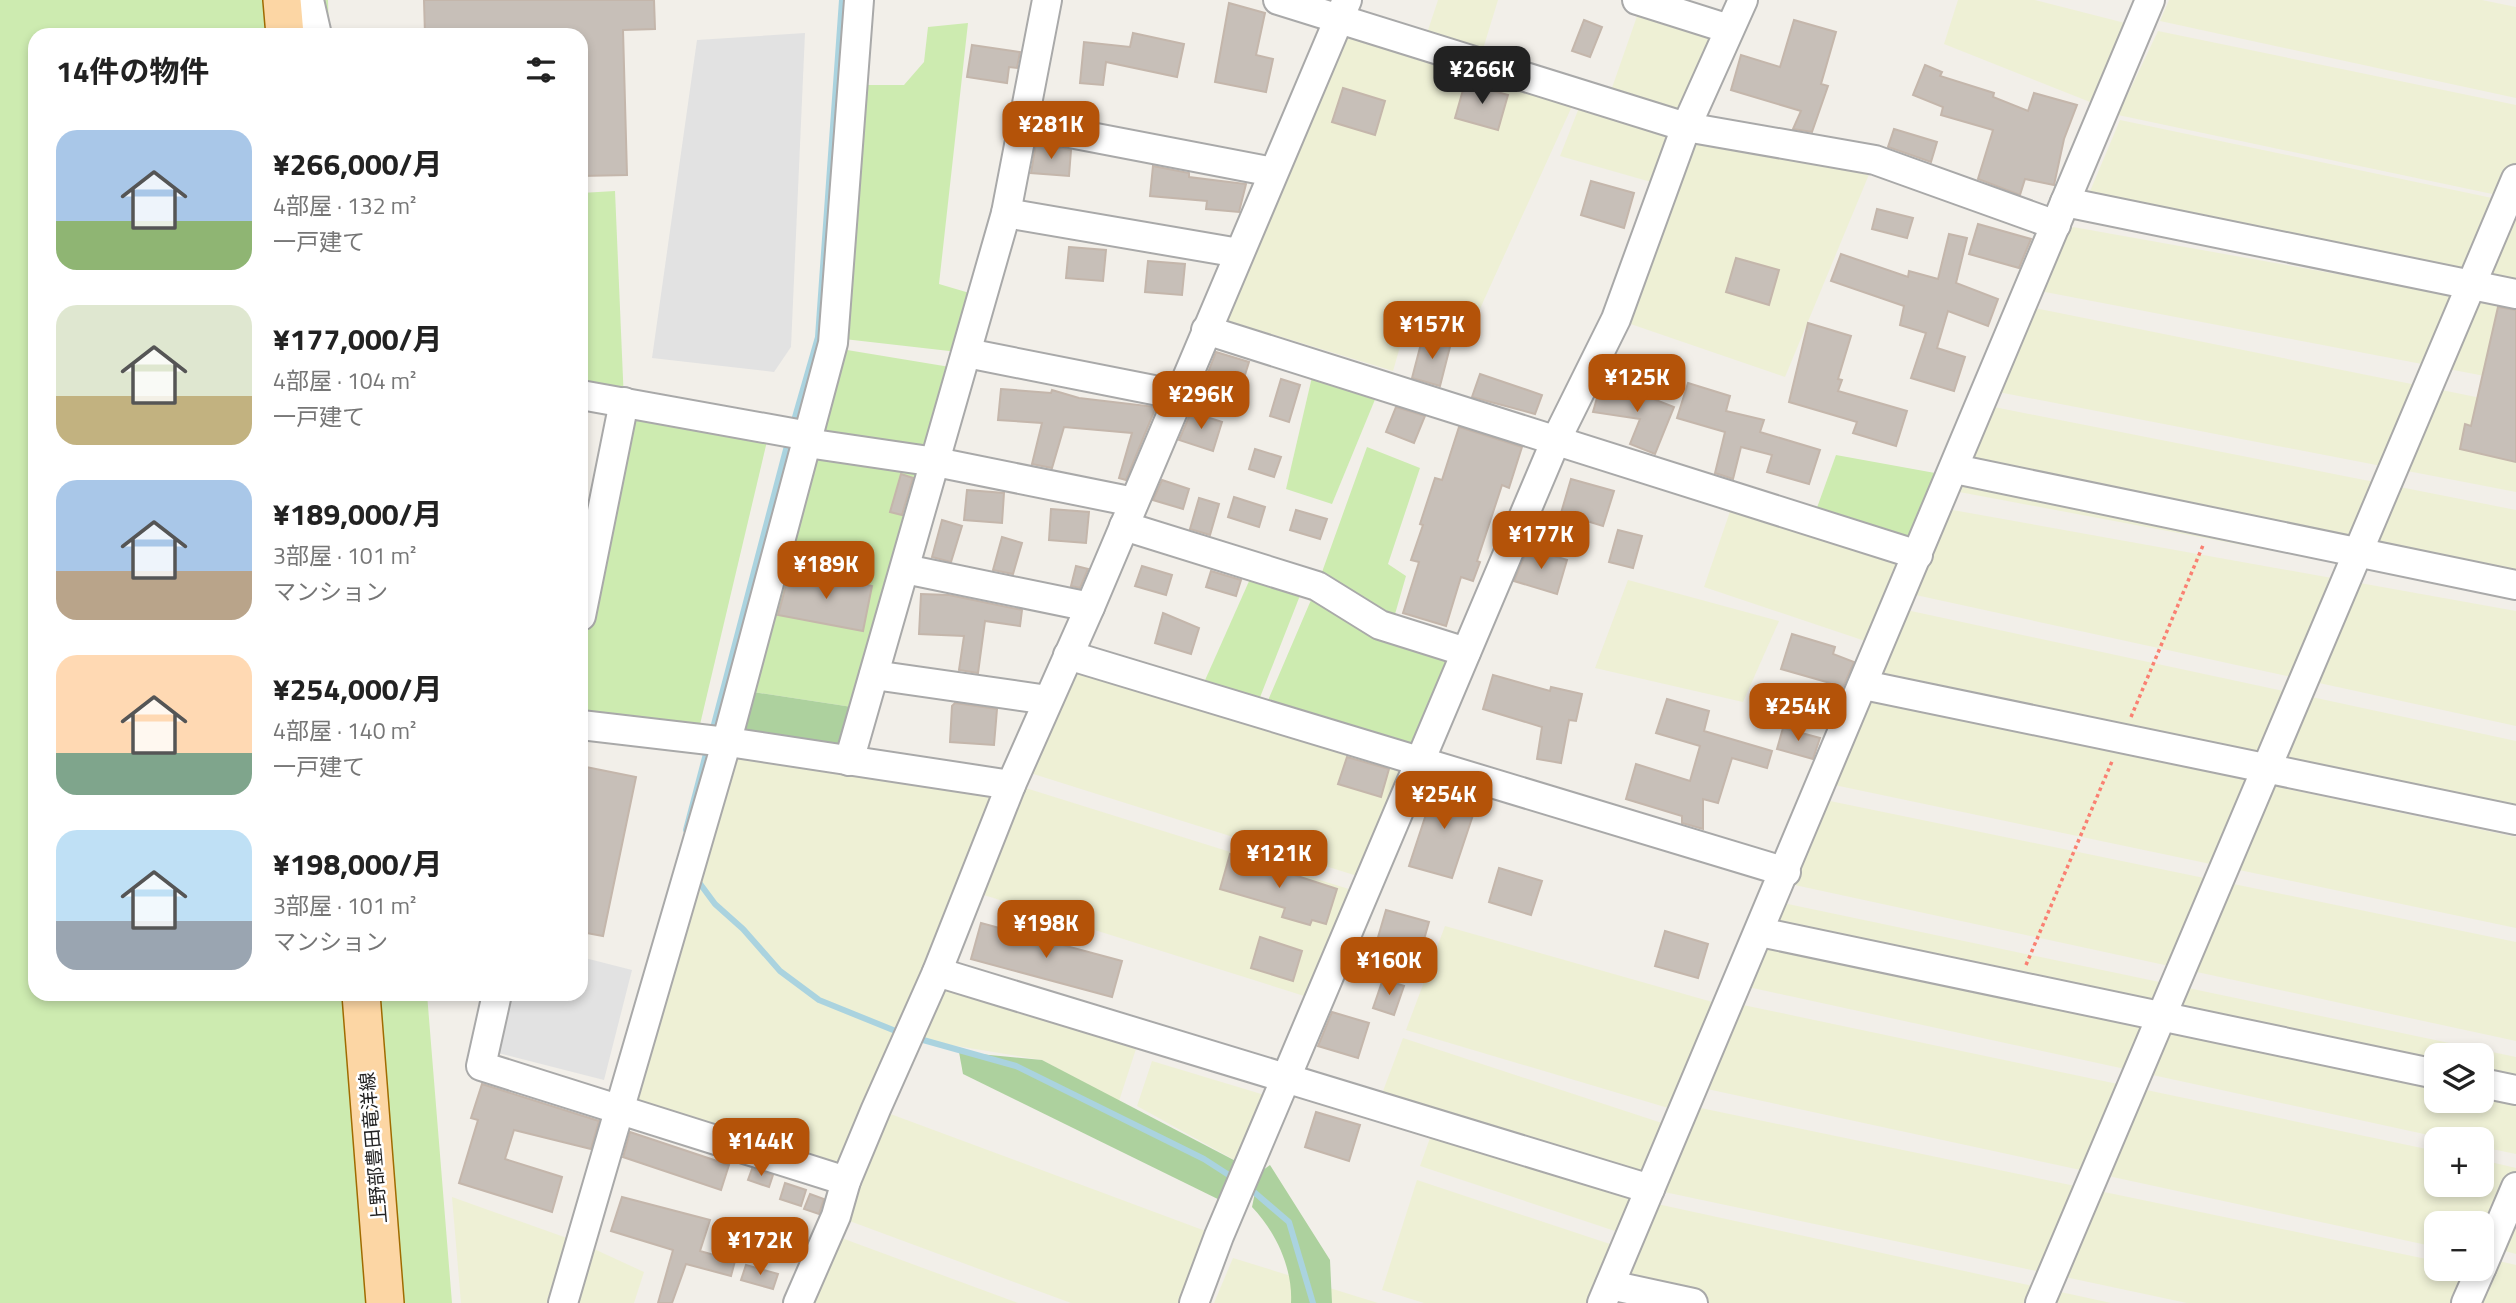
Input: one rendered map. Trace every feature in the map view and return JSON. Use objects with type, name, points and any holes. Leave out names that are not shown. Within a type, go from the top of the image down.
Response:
[{"type":"main road","points":[[282,0],[284,28]]},
{"type":"main road","name":"上野部豊田竜洋線","points":[[362,1001],[385,1303]]},
{"type":"street","points":[[309,0],[315,28]]},
{"type":"street","points":[[563,1303],[726,744],[833,344],[859,0]]},
{"type":"street","points":[[849,761],[1006,213],[1047,0]]},
{"type":"street","points":[[1278,0],[1343,9],[1686,127],[1875,160],[2061,213],[2516,294]]},
{"type":"street","points":[[1637,0],[1729,29]]},
{"type":"street","points":[[1194,1303],[1219,1236],[1556,440],[1616,319],[1686,127],[1743,0]]},
{"type":"street","points":[[1693,1303],[1606,1294],[1786,872],[2150,0]]},
{"type":"street","points":[[798,1303],[836,1216],[846,1181],[937,972],[1011,785],[1090,607],[1343,9]]},
{"type":"street","points":[[1023,124],[1273,172]]},
{"type":"street","points":[[2040,1303],[2269,767],[2356,551],[2516,179]]},
{"type":"street","points":[[1006,213],[1239,253]]},
{"type":"street","points":[[1206,330],[1918,555]]},
{"type":"street","points":[[967,353],[1179,395]]},
{"type":"street","points":[[588,396],[936,462],[1129,514],[1317,586],[1380,625],[1466,652]]},
{"type":"street","points":[[588,581],[624,402]]},
{"type":"street","points":[[1955,469],[2516,585]]},
{"type":"street","points":[[905,569],[1090,607]]},
{"type":"street","points":[[1068,655],[1786,872]]},
{"type":"street","points":[[874,675],[1048,701]]},
{"type":"street","points":[[1864,685],[2513,813]]},
{"type":"street","points":[[588,726],[735,743],[1011,785]]},
{"type":"street","points":[[1760,932],[2424,1072]]},
{"type":"street","points":[[937,972],[1650,1189]]},
{"type":"street","points":[[495,1001],[481,1066],[846,1181]]},
{"type":"street","points":[[2494,1085],[2516,1090]]},
{"type":"street","points":[[2494,1238],[2516,1187]]},
{"type":"street","points":[[2466,1303],[2475,1281]]},
{"type":"green space","points":[[0,0],[328,0],[329,28],[28,28],[28,1001],[428,1001],[452,1303],[0,1303]]},
{"type":"green space","points":[[1438,0],[1498,0],[1479,62],[1578,93],[1469,333],[1410,312],[1393,371],[1212,316],[1339,18],[1423,45]]},
{"type":"green space","points":[[1958,0],[2035,0],[2125,23],[2090,102],[1944,44]]},
{"type":"green space","points":[[2169,0],[2482,0],[2516,7],[2516,98],[2160,21]]},
{"type":"green space","points":[[1642,2],[1729,29],[1687,127],[1875,160],[1785,377],[1616,319],[1665,186],[1560,156],[1584,95],[1607,102]]},
{"type":"green space","points":[[968,23],[939,284],[983,297],[967,353],[844,339],[863,85],[904,85],[924,62],[928,27]]},
{"type":"green space","points":[[2158,31],[2516,105],[2516,199],[2118,115]]},
{"type":"green space","points":[[2120,120],[2516,203],[2516,280],[2088,196]]},
{"type":"green space","points":[[615,191],[624,402],[588,397],[588,193]]},
{"type":"green space","points":[[2073,227],[2516,306],[2516,382],[2024,288]]},
{"type":"green space","points":[[2024,306],[2516,405],[2516,492],[1988,390]]},
{"type":"green space","points":[[841,349],[962,369],[865,709],[740,690]]},
{"type":"green space","points":[[1312,377],[1376,397],[1332,504],[1286,489]]},
{"type":"green space","points":[[631,403],[768,437],[698,733],[588,718],[588,594]]},
{"type":"green space","points":[[1989,406],[2516,510],[2516,596],[1954,491]]},
{"type":"green space","points":[[1367,447],[1420,468],[1388,564],[1406,576],[1391,628],[1466,652],[1422,755],[1266,705],[1317,586]]},
{"type":"green space","points":[[1836,455],[1935,473],[1908,544],[1814,516]]},
{"type":"green space","points":[[1735,497],[1918,555],[1880,646],[1704,587]]},
{"type":"green space","points":[[1947,509],[2516,611],[2516,726],[1911,594]]},
{"type":"green space","points":[[1250,579],[1301,593],[1257,705],[1202,687]]},
{"type":"green space","points":[[1628,580],[1779,621],[1743,702],[1595,668]]},
{"type":"green space","points":[[1897,608],[2516,741],[2516,823],[1862,692]]},
{"type":"green space","points":[[1058,661],[1408,771],[1373,881],[1024,771]]},
{"type":"green space","points":[[740,690],[865,709],[849,761],[728,736]]},
{"type":"green space","points":[[1855,698],[2516,837],[2516,928],[1820,782]]},
{"type":"green space","points":[[735,743],[1003,781],[1352,890],[1317,1000],[968,890],[877,1109],[1219,1236],[1194,1303],[1071,1303],[836,1216],[846,1181],[620,1110]]},
{"type":"green space","points":[[1825,800],[2516,942],[2516,1041],[1790,884]]},
{"type":"green space","points":[[1783,903],[2449,1043],[2424,1043],[2424,1113],[2494,1113],[2494,1052],[2516,1057],[2516,1154],[2494,1149],[2494,1127],[2424,1127],[2424,1134],[1748,987]]},
{"type":"green space","points":[[1445,926],[1723,1005],[1691,1106],[2424,1259],[2424,1281],[2494,1281],[2494,1260],[2516,1265],[2516,1303],[2187,1303],[1650,1189],[1630,1236],[1420,1166],[1435,1124],[1377,1107],[1403,1038],[1668,1125],[1675,1110],[1406,1030]]},
{"type":"green space","points":[[946,987],[1136,1049],[1119,1101],[1042,1060],[920,1040]]},
{"type":"green space","points":[[1743,1005],[2424,1148],[2424,1197],[2494,1197],[2494,1163],[2516,1168],[2516,1254],[2494,1248],[2494,1211],[2424,1211],[2424,1244],[1707,1089]]},
{"type":"green space","points":[[959,1052],[1042,1060],[1249,1168],[1232,1206],[963,1074]]},
{"type":"green space","points":[[1152,1061],[1278,1099],[1249,1168],[1137,1106]]},
{"type":"green space","points":[[1270,1165],[1330,1260],[1332,1303],[1291,1303],[1286,1264],[1275,1239],[1252,1207],[1259,1173]]},
{"type":"green space","points":[[1417,1180],[1625,1249],[1648,1202],[2111,1303],[1424,1303],[1382,1290]]},
{"type":"green space","points":[[452,1197],[581,1243],[644,1272],[634,1303],[461,1303]]},
{"type":"green space","points":[[828,1233],[1018,1303],[802,1303]]},
{"type":"green space","points":[[1233,1258],[1378,1303],[1214,1303]]},
{"type":"shaded area","points":[[805,33],[791,347],[774,372],[652,358],[697,40]]},
{"type":"shaded area","points":[[588,959],[632,970],[604,1080],[498,1053],[511,1001],[588,1001]]},
{"type":"building","points":[[424,0],[654,0],[655,29],[623,30],[627,175],[588,176],[588,28],[425,28]]},
{"type":"building","points":[[1229,3],[1265,13],[1256,55],[1273,59],[1266,92],[1215,82]]},
{"type":"building","points":[[1584,20],[1602,27],[1590,57],[1572,51]]},
{"type":"building","points":[[1794,20],[1836,32],[1821,84],[1828,86],[1812,132],[1793,129],[1801,111],[1731,90],[1741,55],[1780,67]]},
{"type":"building","points":[[1133,33],[1184,44],[1177,77],[1106,62],[1103,85],[1080,83],[1084,42],[1130,47]]},
{"type":"building","points":[[972,45],[1020,52],[1017,68],[1009,67],[1007,83],[967,77]]},
{"type":"building","points":[[1925,65],[1942,72],[1940,76],[1994,93],[1993,97],[2028,111],[2034,93],[2077,105],[2064,139],[2054,185],[2025,179],[2020,195],[1978,179],[1993,130],[1941,115],[1943,107],[1913,95]]},
{"type":"building","points":[[1465,83],[1508,95],[1498,130],[1455,118]]},
{"type":"building","points":[[1343,88],[1385,101],[1375,135],[1332,122]]},
{"type":"building","points":[[1894,129],[1937,142],[1931,162],[1888,147]]},
{"type":"building","points":[[1036,143],[1071,150],[1069,176],[1031,173]]},
{"type":"building","points":[[1153,166],[1189,173],[1189,177],[1246,184],[1239,212],[1206,209],[1207,201],[1150,196]]},
{"type":"building","points":[[1591,181],[1634,193],[1624,228],[1581,215]]},
{"type":"building","points":[[1877,209],[1913,218],[1907,238],[1872,229]]},
{"type":"building","points":[[1978,224],[2031,239],[2019,268],[1969,254]]},
{"type":"building","points":[[1949,234],[1967,238],[1956,283],[1998,299],[1988,326],[1948,311],[1937,348],[1965,357],[1954,391],[1911,378],[1926,333],[1900,325],[1904,306],[1831,281],[1841,254],[1908,277],[1909,271],[1938,279]]},
{"type":"building","points":[[1069,247],[1106,250],[1103,281],[1066,278]]},
{"type":"building","points":[[1736,258],[1779,270],[1769,305],[1726,292]]},
{"type":"building","points":[[1148,261],[1185,264],[1182,295],[1145,292]]},
{"type":"building","points":[[2498,307],[2516,310],[2516,462],[2460,449],[2465,424],[2471,426]]},
{"type":"building","points":[[1808,323],[1851,336],[1838,379],[1842,380],[1838,391],[1907,411],[1896,446],[1853,433],[1857,422],[1789,402]]},
{"type":"building","points":[[1423,336],[1451,343],[1440,386],[1412,378]]},
{"type":"building","points":[[1216,352],[1249,362],[1240,391],[1205,380]]},
{"type":"building","points":[[1480,374],[1542,395],[1535,414],[1472,397]]},
{"type":"building","points":[[1281,379],[1300,385],[1289,422],[1270,416]]},
{"type":"building","points":[[1617,382],[1640,386],[1638,393],[1674,407],[1655,454],[1630,444],[1640,419],[1593,412],[1599,391],[1615,394]]},
{"type":"building","points":[[1688,383],[1730,396],[1726,411],[1764,420],[1760,432],[1820,450],[1809,484],[1767,472],[1772,455],[1741,447],[1733,479],[1715,473],[1725,432],[1677,418]]},
{"type":"building","points":[[1001,389],[1051,393],[1052,390],[1079,398],[1156,407],[1126,480],[1119,478],[1132,433],[1064,427],[1052,468],[1032,464],[1042,423],[998,420]]},
{"type":"building","points":[[1396,407],[1425,416],[1414,443],[1386,432]]},
{"type":"building","points":[[1191,412],[1222,422],[1213,451],[1179,440]]},
{"type":"building","points":[[1459,427],[1522,447],[1509,488],[1502,485],[1473,581],[1461,577],[1446,626],[1403,613],[1419,562],[1411,560],[1423,525],[1420,524],[1435,478],[1442,480]]},
{"type":"building","points":[[1255,449],[1281,457],[1274,477],[1249,469]]},
{"type":"building","points":[[901,474],[913,478],[902,515],[890,512]]},
{"type":"building","points":[[1571,479],[1614,491],[1603,526],[1561,513]]},
{"type":"building","points":[[1162,480],[1189,489],[1183,509],[1153,500]]},
{"type":"building","points":[[967,490],[1004,493],[1002,523],[964,520]]},
{"type":"building","points":[[1234,497],[1265,507],[1259,527],[1228,517]]},
{"type":"building","points":[[1199,498],[1219,504],[1210,535],[1190,529]]},
{"type":"building","points":[[1051,509],[1089,512],[1086,543],[1049,540]]},
{"type":"building","points":[[1296,510],[1327,519],[1320,539],[1290,530]]},
{"type":"building","points":[[942,520],[962,526],[951,562],[932,557]]},
{"type":"building","points":[[1618,530],[1642,536],[1633,568],[1609,562]]},
{"type":"building","points":[[1002,537],[1022,543],[1013,574],[993,570]]},
{"type":"building","points":[[1528,548],[1567,560],[1557,594],[1514,581]]},
{"type":"building","points":[[1076,566],[1088,569],[1080,588],[1071,586]]},
{"type":"building","points":[[1142,566],[1172,575],[1166,595],[1135,586]]},
{"type":"building","points":[[790,570],[872,586],[863,631],[778,615]]},
{"type":"building","points":[[1211,571],[1241,580],[1236,596],[1206,587]]},
{"type":"building","points":[[921,594],[949,595],[1022,610],[1020,626],[985,621],[978,673],[959,670],[964,636],[919,634]]},
{"type":"building","points":[[1163,613],[1199,628],[1191,654],[1155,643]]},
{"type":"building","points":[[1792,634],[1835,647],[1833,654],[1854,662],[1836,703],[1824,698],[1830,683],[1781,669]]},
{"type":"building","points":[[1493,675],[1550,691],[1551,687],[1582,694],[1576,721],[1569,720],[1561,763],[1537,759],[1542,727],[1483,709]]},
{"type":"building","points":[[1667,699],[1709,711],[1704,731],[1772,751],[1767,768],[1732,758],[1718,803],[1703,799],[1703,829],[1682,823],[1682,816],[1626,799],[1636,764],[1690,781],[1700,746],[1656,733]]},
{"type":"building","points":[[955,703],[997,709],[994,745],[950,742],[952,706]]},
{"type":"building","points":[[1783,728],[1820,738],[1813,759],[1777,749]]},
{"type":"building","points":[[1347,757],[1389,769],[1381,797],[1338,784]]},
{"type":"building","points":[[588,767],[636,777],[603,936],[588,933]]},
{"type":"building","points":[[1436,784],[1479,797],[1452,878],[1409,866]]},
{"type":"building","points":[[1230,854],[1337,889],[1326,924],[1312,920],[1310,925],[1282,917],[1285,908],[1220,889]]},
{"type":"building","points":[[1499,868],[1542,881],[1531,915],[1489,902]]},
{"type":"building","points":[[1386,910],[1429,922],[1419,957],[1376,944]]},
{"type":"building","points":[[981,923],[1122,961],[1112,997],[971,959]]},
{"type":"building","points":[[1665,931],[1708,944],[1698,978],[1655,966]]},
{"type":"building","points":[[1260,937],[1302,951],[1293,981],[1251,968]]},
{"type":"building","points":[[1383,979],[1404,986],[1394,1015],[1373,1008]]},
{"type":"building","points":[[1332,1012],[1369,1023],[1358,1058],[1318,1046]]},
{"type":"building","points":[[482,1084],[599,1121],[591,1149],[514,1130],[505,1159],[562,1177],[552,1212],[459,1183],[478,1120],[471,1118]]},
{"type":"building","points":[[1316,1112],[1360,1125],[1349,1161],[1305,1147]]},
{"type":"building","points":[[630,1132],[729,1165],[721,1190],[623,1157]]},
{"type":"building","points":[[752,1169],[773,1175],[769,1187],[748,1180]]},
{"type":"building","points":[[785,1183],[806,1190],[801,1206],[780,1199]]},
{"type":"building","points":[[810,1194],[824,1199],[819,1214],[804,1209]]},
{"type":"building","points":[[622,1197],[710,1220],[700,1251],[735,1261],[731,1276],[686,1264],[672,1303],[658,1303],[673,1250],[611,1231]]},
{"type":"building","points":[[746,1265],[778,1274],[773,1289],[741,1280]]},
{"type":"waterway","points":[[793,424],[818,337],[842,0]]},
{"type":"waterway","points":[[712,732],[789,438]]},
{"type":"waterway","points":[[686,830],[708,746]]},
{"type":"waterway","points":[[695,877],[715,904],[743,929],[780,971],[819,1000],[903,1034]]},
{"type":"waterway","points":[[916,1038],[1016,1066],[1204,1159],[1235,1179]]},
{"type":"waterway","points":[[1247,1186],[1289,1222],[1313,1303]]}]
